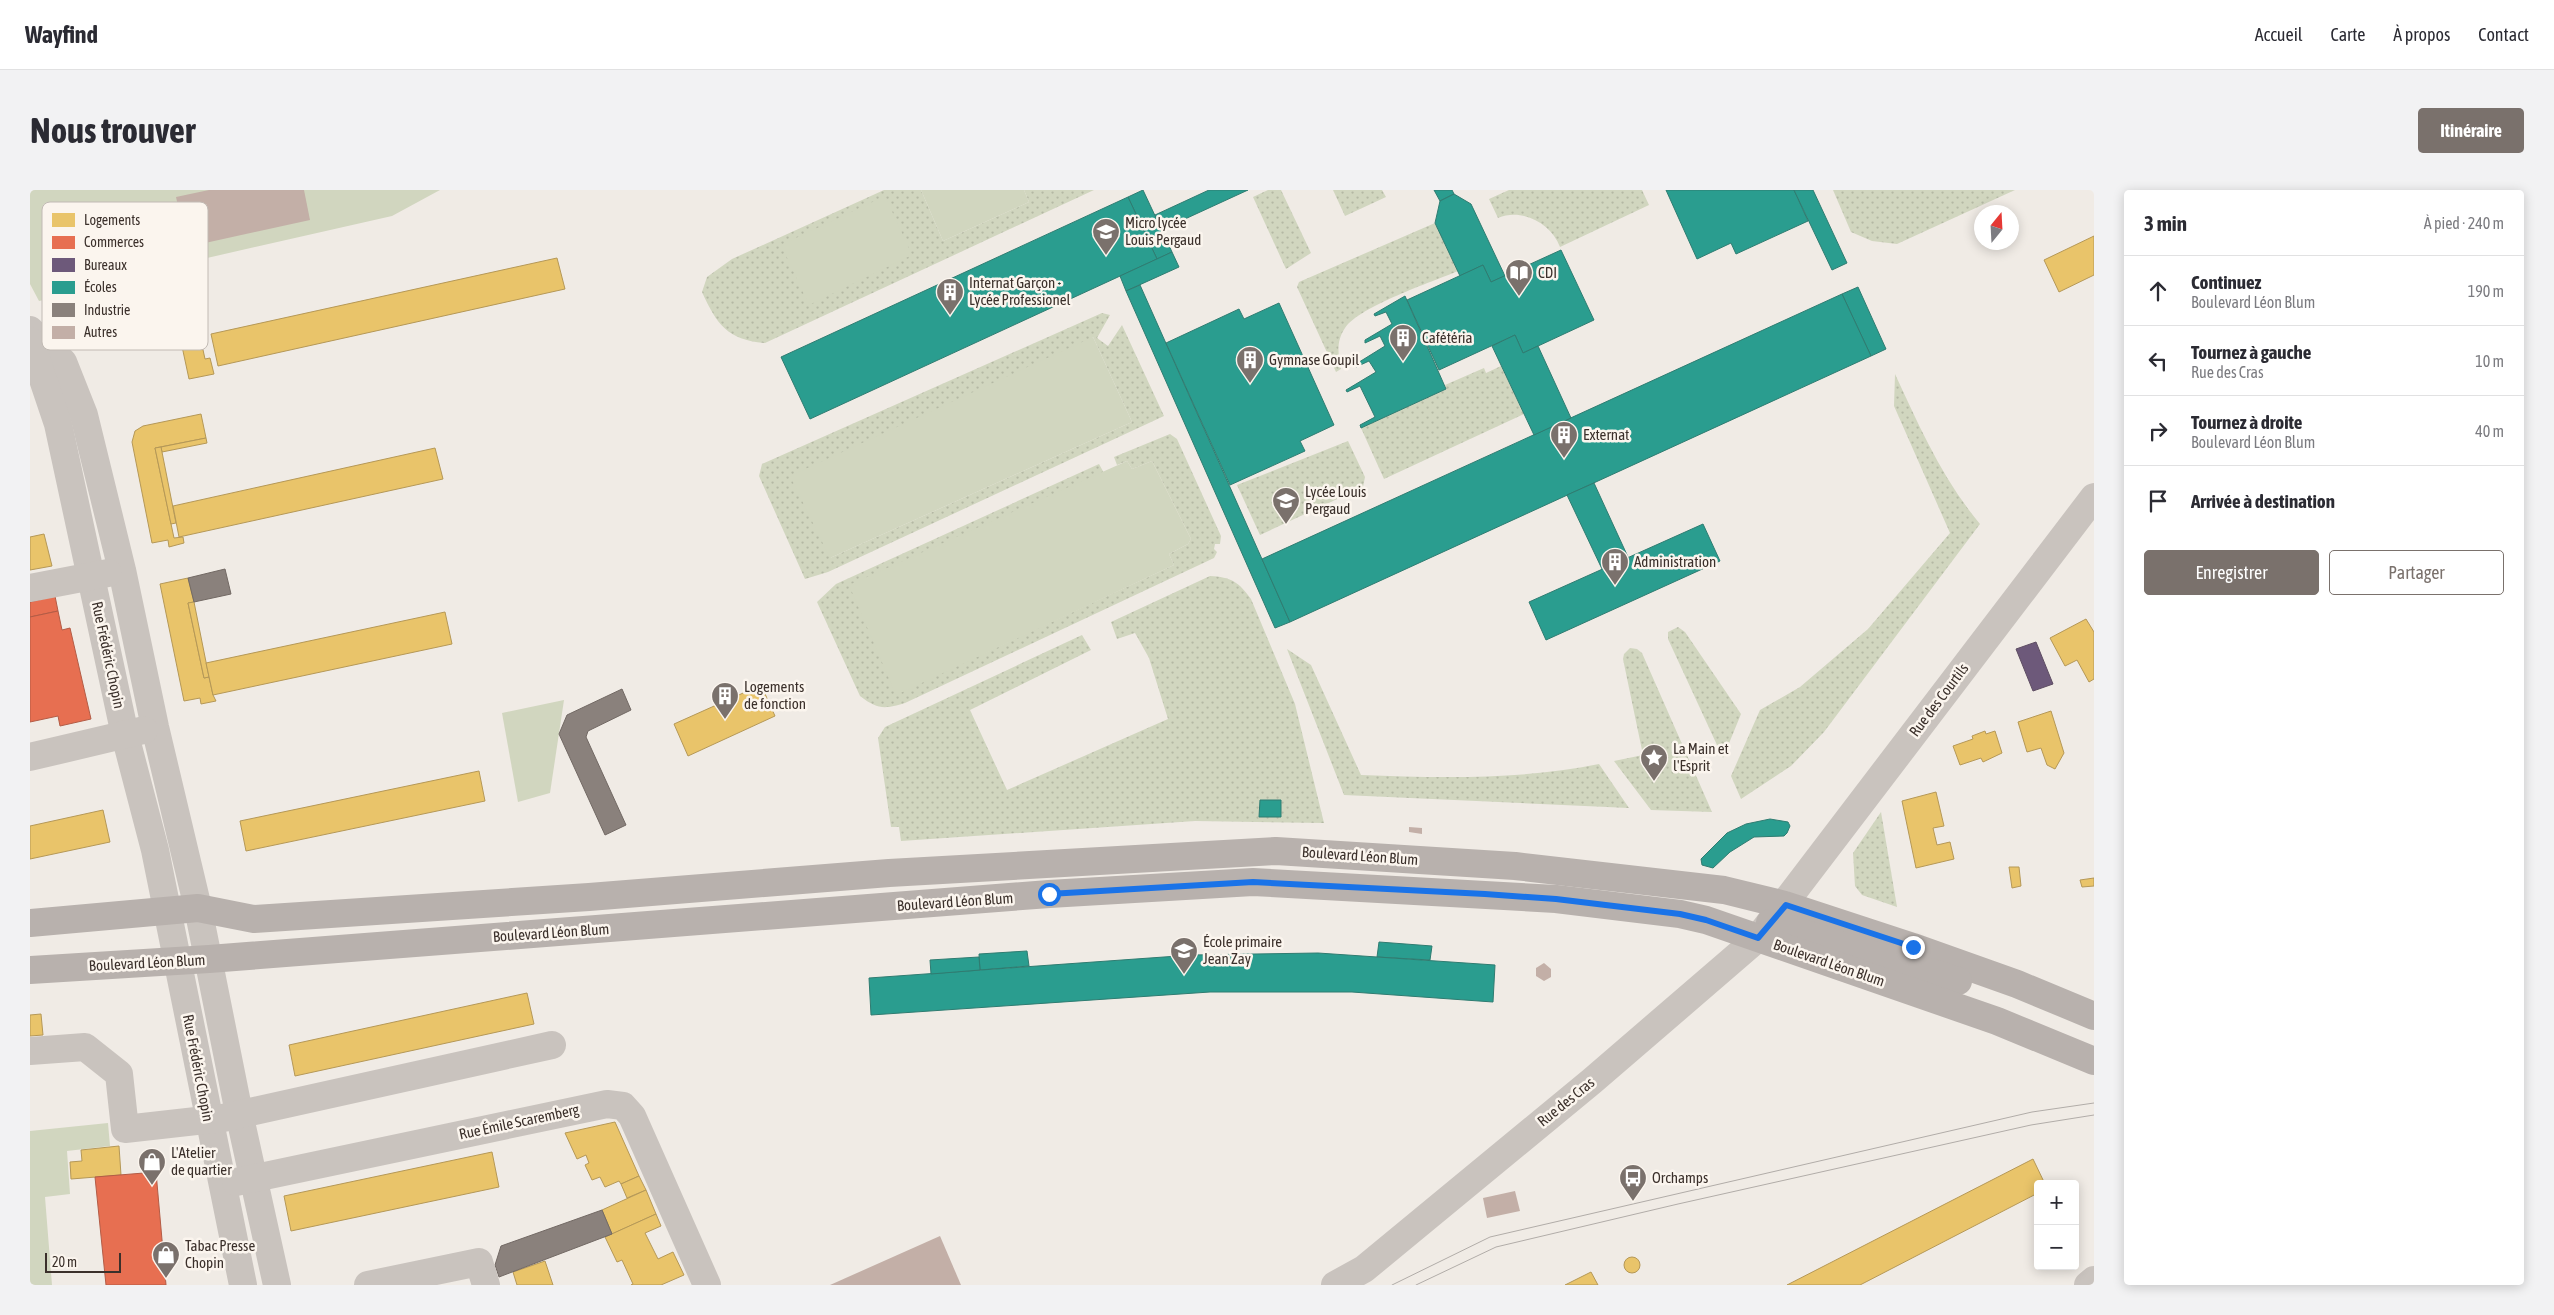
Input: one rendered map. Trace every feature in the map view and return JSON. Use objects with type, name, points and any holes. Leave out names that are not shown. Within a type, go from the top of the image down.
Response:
[{"type":"main road","name":"Boulevard Léon Blum","points":[[30,923],[198,908],[254,919],[589,897],[889,873],[1276,851],[1515,866],[1724,890],[1771,922],[1997,1021],[2094,1061]]},
{"type":"main road","name":"Boulevard Léon Blum","points":[[30,970],[209,959],[1049,894],[1253,882],[1556,899],[1680,914],[1706,920],[1771,922],[2017,984],[2094,1016]]},
{"type":"street","name":"Rue Frédéric Chopin","points":[[30,330],[42,342]]},
{"type":"street","name":"Rue Frédéric Chopin","points":[[30,341],[58,424],[126,736],[155,850],[208,1120],[243,1285]]},
{"type":"street","name":"Rue Frédéric Chopin","points":[[51,350],[63,362],[84,415],[122,570],[155,727],[198,908],[239,1113],[277,1285]]},
{"type":"street","points":[[58,424],[84,415]]},
{"type":"street","name":"Rue des Courtils","points":[[1771,922],[2094,497]]},
{"type":"street","points":[[30,588],[122,570]]},
{"type":"street","points":[[30,757],[126,736],[155,727]]},
{"type":"street","points":[[155,850],[183,846]]},
{"type":"street","name":"Rue des Cras","points":[[1335,1285],[1372,1263],[1592,1081],[1771,922]]},
{"type":"street","points":[[30,1051],[85,1046],[119,1074],[126,1129],[208,1120],[552,1044]]},
{"type":"street","name":"Rue Émile Scaremberg","points":[[222,1185],[607,1104],[623,1106],[632,1116],[708,1285]]},
{"type":"street","points":[[368,1285],[479,1262],[486,1285]]},
{"type":"street","points":[[2088,1285],[2094,1280]]},
{"type":"green space","points":[[30,190],[440,190],[392,216],[208,258],[208,202],[42,202],[42,300],[39,301],[30,284]]},
{"type":"green space","points":[[884,190],[921,190],[943,241],[1029,202],[1024,190],[1094,190],[765,343],[752,341],[733,334],[719,322],[702,292],[707,277],[732,259]]},
{"type":"green space","points":[[921,190],[1024,190],[1029,202],[943,241]]},
{"type":"green space","points":[[1268,190],[1281,190],[1311,253],[1286,269],[1253,197]]},
{"type":"green space","points":[[1333,190],[1382,190],[1386,197],[1345,216]]},
{"type":"green space","points":[[1509,190],[1642,190],[1649,205],[1560,247],[1550,231],[1535,220],[1517,215],[1507,215],[1498,218],[1489,199]]},
{"type":"green space","points":[[1833,190],[2015,190],[1982,205],[1974,205],[1974,209],[1897,244],[1872,241],[1851,232]]},
{"type":"green space","points":[[885,196],[912,255],[809,305],[781,245]]},
{"type":"green space","points":[[1435,223],[1458,271],[1380,303],[1353,320],[1345,328],[1340,338],[1341,369],[1336,372],[1297,287],[1299,282]]},
{"type":"green space","points":[[1102,313],[1110,315],[1097,338],[1108,346],[1122,325],[1164,416],[828,572],[805,579],[759,476],[762,464]],"holes":[[[1093,337],[1132,422],[830,558]]]},
{"type":"green space","points":[[1093,337],[1132,422],[830,558],[790,476]]},
{"type":"green space","points":[[1501,366],[1524,414],[1384,479],[1361,428],[1446,389],[1445,385],[1484,368],[1486,373]]},
{"type":"green space","points":[[1895,374],[1943,471],[1980,524],[1824,732],[1791,766],[1741,799],[1731,776],[1760,710],[1800,687],[1868,629],[1950,533],[1894,406]]},
{"type":"green space","points":[[1170,434],[1177,439],[1221,536],[1220,544],[1215,544],[1214,549],[1217,552],[1214,558],[905,703],[882,707],[872,704],[860,696],[817,602],[836,584],[1099,464],[1104,473],[896,694],[1174,565],[1169,554],[1188,544],[1191,539],[1152,461],[1132,469],[1127,461],[1117,465],[1114,457]]},
{"type":"green space","points":[[1348,441],[1365,477],[1363,487],[1260,535],[1237,485]]},
{"type":"green space","points":[[1127,461],[1132,469],[1152,461],[1191,539],[1188,544],[1169,554],[1174,565],[896,695],[849,585]]},
{"type":"green space","points":[[1210,576],[1229,579],[1242,588],[1251,599],[1295,704],[1324,823],[1195,821],[901,841],[899,827],[891,827],[878,738],[885,727],[1082,635],[1091,650],[970,710],[1007,790],[1168,719],[1149,658],[1135,633],[1117,639],[1111,622]]},
{"type":"green space","points":[[1678,627],[1685,632],[1741,714],[1723,758],[1668,639],[1668,632]]},
{"type":"green space","points":[[1630,648],[1637,649],[1642,653],[1712,812],[1651,810],[1614,761],[1643,755],[1623,659],[1624,654]]},
{"type":"green space","points":[[1287,649],[1311,665],[1361,775],[1480,777],[1540,773],[1599,764],[1629,808],[1344,795]]},
{"type":"green space","points":[[564,700],[550,793],[518,802],[502,713]]},
{"type":"green space","points":[[1881,812],[1897,907],[1862,895],[1855,886],[1853,853]]},
{"type":"green space","points":[[108,1123],[110,1146],[67,1151],[70,1194],[45,1197],[52,1285],[30,1285],[30,1131]]},
{"type":"building: Logements","points":[[2094,236],[2094,275],[2059,292],[2044,260]]},
{"type":"building: Logements","points":[[557,258],[565,289],[218,366],[211,334]]},
{"type":"building: Logements","points":[[183,350],[203,350],[205,359],[210,358],[214,374],[189,379]]},
{"type":"building: Logements","points":[[201,414],[206,438],[155,448],[174,538],[183,537],[184,543],[169,547],[168,540],[152,543],[132,442],[135,431],[143,426]]},
{"type":"building: Logements","points":[[206,438],[207,443],[162,452],[161,447]]},
{"type":"building: Logements","points":[[161,447],[176,523],[171,524],[155,448]]},
{"type":"building: Logements","points":[[435,448],[443,479],[179,537],[173,506]]},
{"type":"building: Logements","points":[[44,534],[52,566],[30,570],[30,537]]},
{"type":"building: Logements","points":[[188,578],[194,602],[188,603],[204,678],[209,677],[216,701],[201,704],[200,698],[184,701],[160,584]]},
{"type":"building: Logements","points":[[194,602],[209,677],[204,678],[188,603]]},
{"type":"building: Logements","points":[[445,612],[452,644],[213,695],[206,663]]},
{"type":"building: Logements","points":[[2086,619],[2094,632],[2094,679],[2089,682],[2077,660],[2065,666],[2050,638]]},
{"type":"building: Logements","name":"Logements de fonction","points":[[761,685],[775,716],[688,756],[674,724]]},
{"type":"building: Logements","points":[[2051,711],[2064,753],[2055,769],[2047,765],[2041,748],[2027,752],[2018,722]]},
{"type":"building: Logements","points":[[1985,731],[1986,734],[1995,731],[2002,753],[1983,762],[1981,758],[1960,765],[1953,746],[1973,739],[1972,736]]},
{"type":"building: Logements","points":[[479,771],[485,801],[246,851],[240,821]]},
{"type":"building: Logements","points":[[1936,792],[1944,826],[1933,828],[1937,845],[1950,842],[1954,859],[1916,868],[1902,801]]},
{"type":"building: Logements","points":[[103,810],[110,842],[30,859],[30,826]]},
{"type":"building: Logements","points":[[2009,867],[2019,867],[2021,886],[2012,888]]},
{"type":"building: Logements","points":[[2094,878],[2094,886],[2082,887],[2080,880]]},
{"type":"building: Logements","points":[[527,993],[534,1024],[295,1076],[289,1045]]},
{"type":"building: Logements","points":[[41,1014],[43,1035],[30,1036],[30,1015]]},
{"type":"building: Logements","points":[[615,1122],[639,1176],[621,1184],[619,1181],[605,1187],[600,1177],[592,1180],[585,1165],[589,1163],[586,1155],[577,1159],[565,1133]]},
{"type":"building: Logements","points":[[119,1146],[121,1175],[71,1179],[70,1162],[82,1161],[81,1150]]},
{"type":"building: Logements","points":[[492,1152],[499,1187],[291,1231],[284,1196]]},
{"type":"building: Logements","points":[[2033,1159],[2043,1180],[2034,1180],[2034,1195],[1860,1285],[1787,1285]]},
{"type":"building: Logements","points":[[639,1176],[646,1190],[627,1198],[621,1184]]},
{"type":"building: Logements","points":[[646,1190],[656,1214],[612,1234],[602,1210]]},
{"type":"building: Logements","points":[[656,1214],[661,1226],[645,1233],[658,1259],[673,1252],[684,1275],[661,1285],[631,1285],[633,1284],[622,1260],[617,1262],[605,1237]]},
{"type":"building: Logements","points":[[1629,1257],[1635,1257],[1640,1262],[1638,1271],[1629,1273],[1624,1268],[1624,1262]]},
{"type":"building: Logements","points":[[545,1261],[553,1285],[517,1285],[513,1272]]},
{"type":"building: Logements","points":[[1591,1272],[1598,1285],[1565,1285]]},
{"type":"building: Commerces","points":[[55,596],[58,611],[30,617],[30,602]]},
{"type":"building: Commerces","points":[[58,611],[62,630],[70,628],[91,719],[60,726],[58,716],[30,722],[30,617]]},
{"type":"building: Commerces","points":[[156,1172],[166,1285],[106,1285],[95,1177]]},
{"type":"building: Bureaux","points":[[2036,642],[2053,684],[2033,691],[2016,649]]},
{"type":"building: Écoles","points":[[1143,190],[1172,252],[1157,259],[1128,197]]},
{"type":"building: Écoles","points":[[1209,190],[1248,190],[1161,230],[1155,215]]},
{"type":"building: Écoles","points":[[1434,190],[1452,190],[1454,194],[1440,201]]},
{"type":"building: Écoles","points":[[1666,190],[1794,190],[1808,221],[1736,254],[1731,243],[1697,259]]},
{"type":"building: Écoles","points":[[1794,190],[1813,190],[1847,263],[1832,270]]},
{"type":"building: Écoles","points":[[1454,194],[1471,204],[1505,276],[1491,282],[1483,265],[1460,276],[1435,223],[1440,201]]},
{"type":"building: Écoles","name":"Internat Garçon - Lycée Professionel","points":[[1128,197],[1157,259],[810,419],[781,357]]},
{"type":"building: Écoles","points":[[1561,250],[1594,320],[1523,353],[1515,335],[1439,370],[1407,300],[1483,265],[1491,282]]},
{"type":"building: Écoles","points":[[1172,252],[1179,267],[1126,291],[1120,276]]},
{"type":"building: Écoles","points":[[1140,285],[1290,622],[1275,628],[1126,291]]},
{"type":"building: Écoles","points":[[1858,287],[1886,349],[1871,356],[1842,294]]},
{"type":"building: Écoles","name":"Externat","points":[[1842,294],[1871,356],[1290,622],[1262,559]]},
{"type":"building: Écoles","name":"Cafétéria","points":[[1405,296],[1446,389],[1361,428],[1360,425],[1375,417],[1360,386],[1347,392],[1346,390],[1376,372],[1369,361],[1356,367],[1356,364],[1385,346],[1380,336],[1365,343],[1365,340],[1392,324],[1386,312],[1375,316],[1374,314]]},
{"type":"building: Écoles","name":"Gymnase Goupil","points":[[1279,303],[1334,425],[1300,441],[1305,451],[1230,485],[1166,343],[1239,309],[1244,319]]},
{"type":"building: Écoles","points":[[1515,335],[1523,353],[1538,346],[1571,418],[1534,435],[1492,346]]},
{"type":"building: Écoles","points":[[1594,483],[1628,557],[1602,569],[1567,495]]},
{"type":"building: Écoles","name":"Administration","points":[[1703,524],[1720,561],[1546,640],[1529,602]]},
{"type":"building: Écoles","points":[[1260,800],[1281,800],[1281,817],[1259,817]]},
{"type":"building: Écoles","points":[[1770,819],[1788,822],[1790,826],[1784,836],[1754,837],[1730,852],[1713,868],[1702,865],[1701,859],[1727,833],[1746,824]]},
{"type":"building: Écoles","points":[[1379,942],[1432,946],[1430,960],[1377,957]]},
{"type":"building: Écoles","points":[[1027,951],[1029,966],[980,970],[979,954]]},
{"type":"building: Écoles","name":"École primaire Jean Zay","points":[[1318,953],[1495,965],[1493,1002],[1352,992],[1210,992],[871,1015],[869,978],[1192,955]]},
{"type":"building: Écoles","points":[[979,957],[980,970],[931,974],[930,960]]},
{"type":"building: Industrie","points":[[225,569],[231,594],[194,602],[188,578]]},
{"type":"building: Industrie","points":[[622,689],[631,710],[588,731],[586,737],[626,825],[605,835],[559,734],[567,715]]},
{"type":"building: Industrie","points":[[602,1210],[612,1234],[499,1277],[495,1265],[501,1246]]},
{"type":"building: Autres","points":[[209,190],[304,190],[310,220],[208,242],[208,202],[177,202],[176,197]]},
{"type":"building: Autres","points":[[1409,827],[1422,828],[1422,834],[1409,832]]},
{"type":"building: Autres","points":[[1544,963],[1551,969],[1551,977],[1544,981],[1536,976],[1536,968]]},
{"type":"building: Autres","points":[[1515,1191],[1520,1211],[1487,1218],[1483,1198]]},
{"type":"building: Autres","points":[[940,1236],[961,1285],[830,1285]]},
{"type":"tram line","points":[[1392,1285],[1490,1237],[2032,1112],[2094,1103]]},
{"type":"tram line","points":[[1416,1285],[1496,1247],[2031,1125],[2094,1115]]},
{"type":"place","name":"Micro lycée Louis Pergaud","points":[[1106,256]]},
{"type":"place","name":"CDI","points":[[1519,297]]},
{"type":"place","name":"Internat Garçon - Lycée Professionel","points":[[950,316]]},
{"type":"place","name":"Cafétéria","points":[[1403,362]]},
{"type":"place","name":"Gymnase Goupil","points":[[1250,384]]},
{"type":"place","name":"Externat","points":[[1564,459]]},
{"type":"place","name":"Lycée Louis Pergaud","points":[[1286,525]]},
{"type":"place","name":"Administration","points":[[1615,586]]},
{"type":"place","name":"Logements de fonction","points":[[725,720]]},
{"type":"place","name":"La Main et l'Esprit","points":[[1654,782]]},
{"type":"place","name":"École primaire Jean Zay","points":[[1184,975]]},
{"type":"place","name":"L'Atelier de quartier","points":[[152,1186]]},
{"type":"place","name":"Orchamps","points":[[1633,1202]]},
{"type":"place","name":"Tabac Presse Chopin","points":[[166,1279]]},
{"type":"route","points":[[1049,894],[1253,882],[1485,894],[1556,899],[1680,914],[1706,920],[1758,938],[1786,905],[1913,947]]}]
